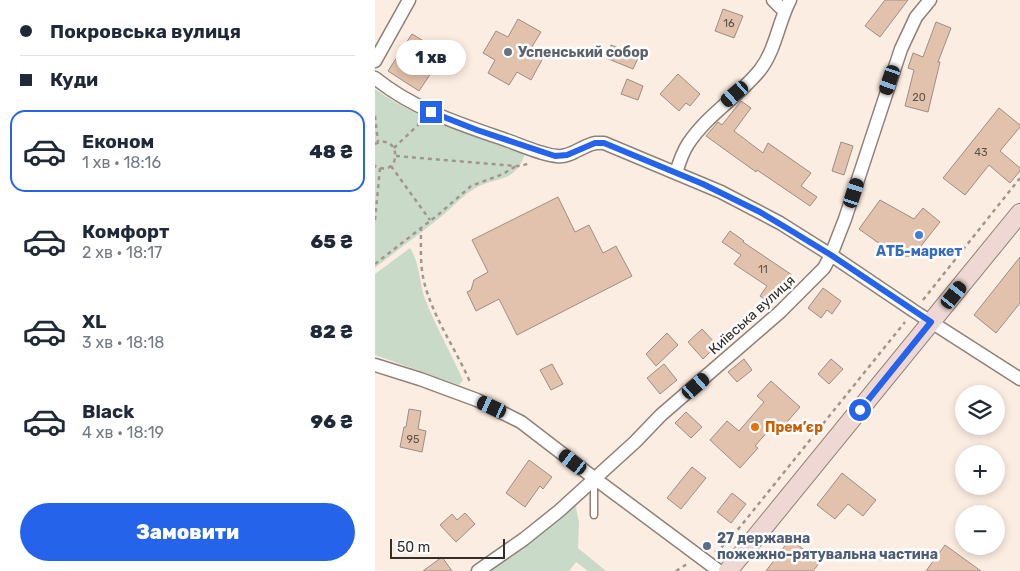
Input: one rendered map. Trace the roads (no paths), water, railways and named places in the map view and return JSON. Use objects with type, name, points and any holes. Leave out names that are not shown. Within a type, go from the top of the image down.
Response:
[{"type":"main road","points":[[728,571],[1020,213]]},
{"type":"street","points":[[375,61],[409,0]]},
{"type":"street","points":[[773,0],[779,7],[787,5]]},
{"type":"street","name":"Київська вулиця","points":[[478,571],[543,524],[635,442],[661,415],[780,312],[824,268],[845,219],[901,49],[916,17],[930,0]]},
{"type":"street","points":[[676,173],[683,152],[697,132],[712,115],[747,83],[767,60],[787,5]]},
{"type":"street","points":[[375,78],[394,93],[431,112],[541,152],[561,156],[572,154],[595,143],[604,143],[721,192],[760,212],[831,255],[1020,379]]},
{"type":"street","points":[[375,365],[477,400],[521,422],[719,571]]},
{"type":"lane","points":[[594,478],[594,515]]},
{"type":"place","name":"Успенський собор","points":[[508,52]]},
{"type":"place","name":"АТБ-маркет","points":[[919,235]]},
{"type":"place","name":"Прем’єр","points":[[755,427]]},
{"type":"place","name":"27 державна пожежно-рятувальна частина","points":[[707,546]]}]
